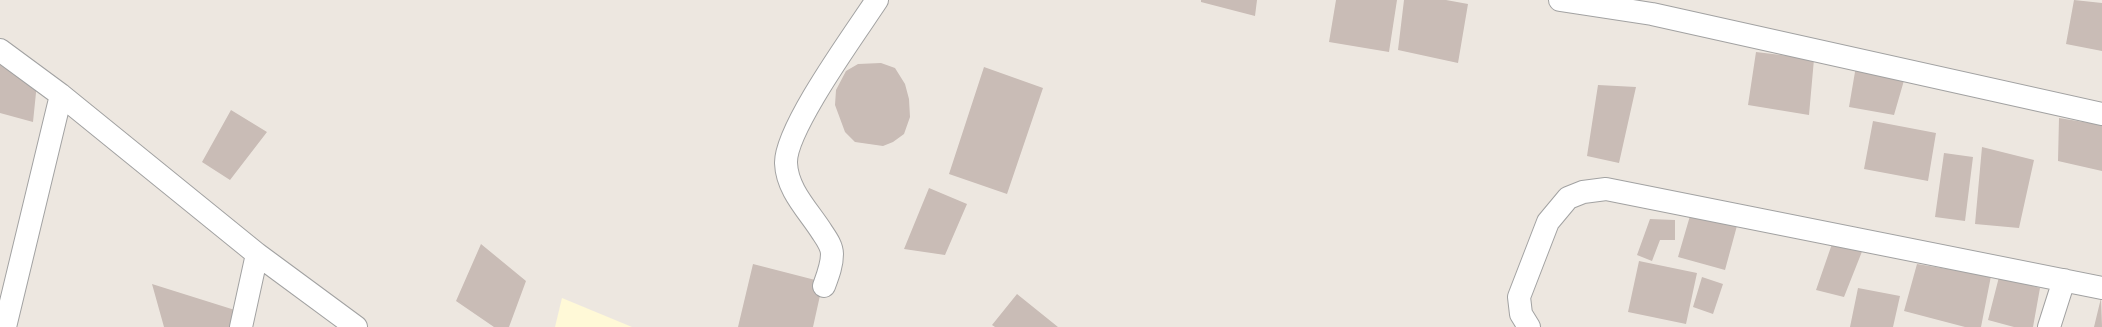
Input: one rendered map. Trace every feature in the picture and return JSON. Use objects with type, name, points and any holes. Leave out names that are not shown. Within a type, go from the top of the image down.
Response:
[{"type":"street","points":[[824,286],[831,266],[832,252],[823,233],[794,193],[787,177],[786,161],[790,144],[818,90],[877,0]]},
{"type":"street","points":[[1560,0],[1652,14],[2102,114]]},
{"type":"street","points":[[0,50],[61,95],[257,254],[356,327]]},
{"type":"street","points":[[5,327],[61,95]]},
{"type":"street","points":[[1529,327],[1521,314],[1518,297],[1548,222],[1568,198],[1583,192],[1606,189],[2102,288]]},
{"type":"street","points":[[241,327],[257,254]]},
{"type":"street","points":[[2049,327],[2064,280]]},
{"type":"shaded area","points":[[562,298],[632,327],[555,327]]},
{"type":"building","points":[[1201,0],[1257,0],[1255,16],[1201,2]]},
{"type":"building","points":[[1336,0],[1397,0],[1389,52],[1329,42]]},
{"type":"building","points":[[1404,0],[1446,0],[1468,4],[1458,63],[1398,50]]},
{"type":"building","points":[[2074,0],[2102,3],[2102,51],[2066,44]]},
{"type":"building","points":[[1756,52],[1814,59],[1809,115],[1748,105]]},
{"type":"building","points":[[0,53],[37,83],[33,122],[0,113]]},
{"type":"building","points":[[881,63],[895,68],[905,84],[909,99],[910,117],[904,134],[893,142],[883,146],[855,142],[845,132],[835,105],[836,90],[846,71],[858,64]]},
{"type":"building","points":[[1856,66],[1905,77],[1894,115],[1849,107]]},
{"type":"building","points":[[984,67],[1043,88],[1007,194],[949,174]]},
{"type":"building","points":[[1598,85],[1636,87],[1619,163],[1587,156]]},
{"type":"building","points":[[231,110],[267,132],[230,180],[202,162]]},
{"type":"building","points":[[2059,118],[2102,125],[2102,171],[2058,161]]},
{"type":"building","points":[[1873,121],[1936,133],[1928,181],[1864,169]]},
{"type":"building","points":[[1982,147],[2034,160],[2019,228],[1975,224]]},
{"type":"building","points":[[1944,153],[1973,157],[1965,221],[1935,217]]},
{"type":"building","points":[[929,188],[967,204],[945,255],[904,249]]},
{"type":"building","points":[[1692,209],[1738,222],[1725,270],[1678,257]]},
{"type":"building","points":[[1650,219],[1675,220],[1675,240],[1660,240],[1652,261],[1637,255]]},
{"type":"building","points":[[1833,241],[1863,249],[1844,297],[1816,290]]},
{"type":"building","points":[[481,244],[526,281],[509,327],[494,327],[456,301]]},
{"type":"building","points":[[1639,261],[1697,273],[1686,324],[1628,312]]},
{"type":"building","points":[[753,264],[823,282],[813,327],[738,327]]},
{"type":"building","points":[[1917,264],[1991,276],[1981,327],[1965,327],[1904,311]]},
{"type":"building","points":[[1702,277],[1723,284],[1713,314],[1693,307]]},
{"type":"building","points":[[1999,277],[2040,288],[2033,327],[2014,327],[1988,320]]},
{"type":"building","points":[[152,284],[238,311],[235,327],[164,327]]},
{"type":"building","points":[[1858,288],[1900,296],[1893,327],[1850,327]]},
{"type":"building","points":[[1017,294],[1058,327],[995,327],[992,325]]},
{"type":"building","points":[[2101,298],[2102,327],[2094,327]]}]
